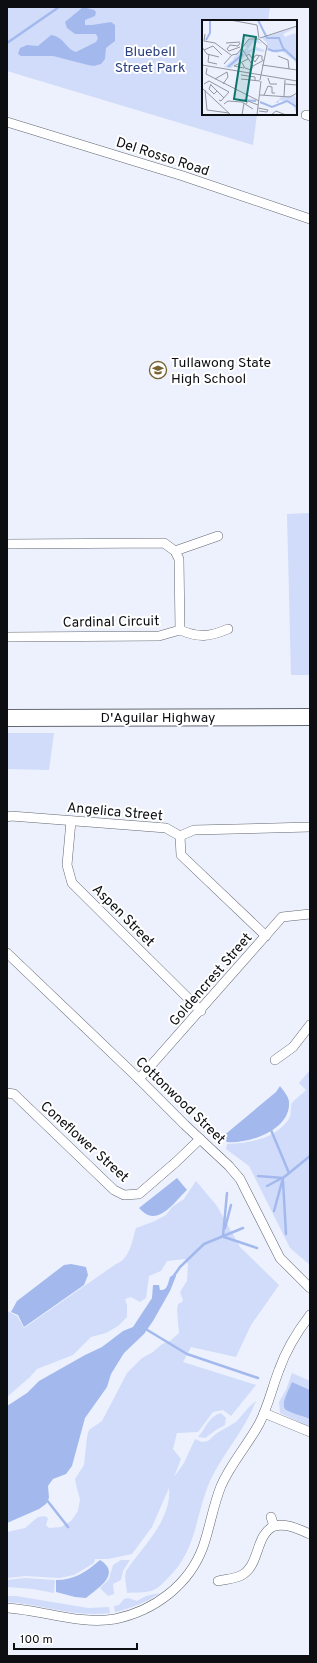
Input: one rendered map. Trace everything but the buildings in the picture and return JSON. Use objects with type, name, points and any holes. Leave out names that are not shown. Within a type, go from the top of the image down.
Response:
[{"type":"highway","name":"D'Aguilar Highway","points":[[7,718],[310,717]]},
{"type":"street","name":"Del Rosso Road","points":[[7,122],[183,176],[310,219]]},
{"type":"street","points":[[7,544],[164,543],[175,551],[218,536]]},
{"type":"street","name":"Cardinal Circuit","points":[[7,637],[159,636],[180,630],[179,559],[175,551]]},
{"type":"street","points":[[180,630],[193,636],[211,636],[228,629]]},
{"type":"street","name":"Angelica Street","points":[[7,818],[11,816],[166,828],[180,836]]},
{"type":"street","name":"Aspen Street","points":[[71,821],[67,865],[72,883],[201,1010]]},
{"type":"street","points":[[266,936],[180,855],[180,836],[194,830],[310,827]]},
{"type":"street","name":"Goldencrest Street","points":[[139,1079],[282,917],[310,914]]},
{"type":"street","name":"Cottonwood Street","points":[[7,953],[229,1166],[240,1179],[280,1258],[310,1288]]},
{"type":"street","points":[[275,1060],[293,1047],[310,1025]]},
{"type":"street","name":"Coneflower Street","points":[[7,1093],[14,1094],[114,1190],[124,1195],[139,1194],[200,1139]]},
{"type":"street","points":[[7,1608],[85,1620],[104,1620],[137,1613],[156,1603],[182,1582],[196,1562],[202,1549],[211,1514],[222,1485],[236,1458],[253,1434],[264,1414],[284,1356],[310,1315]]},
{"type":"street","points":[[264,1414],[310,1432]]},
{"type":"street","points":[[218,1580],[240,1576],[248,1571],[264,1535],[272,1522],[289,1525],[310,1534]]},
{"type":"green space","name":"Bluebell Street Park","points":[[7,7],[270,7],[268,20],[202,20],[202,115],[257,115],[253,145],[7,71]]},
{"type":"green space","points":[[310,513],[310,675],[291,675],[287,514]]},
{"type":"green space","points":[[7,733],[54,733],[49,770],[7,769]]},
{"type":"green space","points":[[310,1070],[310,1265],[290,1248],[249,1166],[226,1149],[227,1144],[261,1139],[277,1131],[283,1126],[290,1117],[292,1103],[306,1090],[299,1083]]},
{"type":"green space","points":[[196,1181],[217,1206],[240,1247],[279,1285],[251,1325],[236,1357],[191,1347],[183,1362],[256,1385],[231,1416],[223,1410],[213,1412],[198,1432],[177,1433],[173,1449],[181,1459],[174,1477],[184,1463],[195,1439],[202,1442],[208,1441],[217,1433],[236,1422],[256,1401],[246,1422],[210,1481],[185,1556],[178,1567],[156,1589],[148,1592],[127,1593],[125,1577],[126,1571],[161,1522],[169,1500],[169,1488],[152,1527],[132,1554],[108,1559],[95,1559],[94,1563],[74,1575],[59,1578],[25,1576],[7,1578],[7,1532],[25,1528],[38,1517],[45,1516],[48,1518],[46,1525],[49,1528],[61,1527],[71,1521],[78,1511],[80,1499],[75,1479],[84,1465],[89,1430],[102,1421],[127,1373],[142,1358],[153,1352],[162,1344],[170,1341],[179,1333],[177,1310],[178,1304],[183,1300],[180,1292],[187,1281],[188,1264],[185,1259],[167,1261],[161,1271],[149,1276],[146,1298],[140,1302],[131,1297],[125,1299],[127,1305],[127,1317],[118,1326],[106,1333],[91,1337],[73,1355],[37,1369],[7,1397],[7,1311],[17,1316],[24,1328],[121,1262],[130,1249],[136,1228],[166,1215],[172,1207],[184,1199]]},
{"type":"green space","points":[[292,1373],[310,1381],[310,1390],[292,1382],[283,1405],[287,1411],[310,1419],[310,1427],[280,1413],[279,1402],[286,1390]]},
{"type":"green space","points":[[221,1413],[226,1418],[225,1425],[205,1438],[198,1437],[213,1417]]},
{"type":"green space","points":[[121,1560],[130,1560],[123,1571],[121,1580],[113,1584],[114,1594],[108,1596],[100,1588],[109,1579],[113,1565]]},
{"type":"green space","points":[[25,1578],[55,1580],[54,1593],[33,1589],[7,1587],[7,1580]]},
{"type":"green space","points":[[160,1593],[138,1605],[115,1612],[114,1606],[119,1605],[124,1599],[128,1598],[137,1601],[146,1596]]},
{"type":"green space","points":[[7,1596],[16,1596],[88,1608],[109,1607],[110,1613],[84,1614],[7,1602]]},
{"type":"water","points":[[83,7],[96,12],[95,16],[85,20],[85,25],[111,22],[115,25],[115,41],[106,48],[105,59],[101,64],[94,66],[53,56],[21,56],[18,54],[20,48],[27,45],[38,46],[51,35],[62,40],[76,52],[96,42],[98,38],[96,34],[75,34],[67,28],[65,22]]},
{"type":"water","points":[[280,1086],[289,1102],[288,1112],[276,1127],[267,1133],[246,1141],[227,1142],[222,1137],[276,1092]]},
{"type":"water","points":[[177,1178],[187,1190],[167,1210],[158,1215],[151,1216],[147,1215],[139,1208]]},
{"type":"water","points":[[71,1264],[86,1267],[88,1275],[84,1285],[24,1327],[18,1315],[11,1312],[17,1301],[64,1265]]},
{"type":"water","points":[[175,1274],[176,1276],[170,1291],[153,1321],[144,1334],[124,1353],[111,1374],[107,1387],[85,1418],[72,1466],[66,1474],[53,1479],[50,1483],[48,1486],[49,1498],[46,1504],[39,1509],[7,1523],[7,1406],[27,1393],[39,1381],[102,1347],[123,1331],[133,1327],[152,1298],[153,1285],[159,1285],[160,1290],[165,1289],[170,1277]]},
{"type":"water","points":[[292,1382],[310,1390],[310,1419],[287,1411],[284,1408],[285,1399]]},
{"type":"water","points":[[100,1560],[109,1570],[108,1576],[102,1585],[86,1598],[56,1592],[56,1580],[75,1577]]},
{"type":"waterway","points":[[7,43],[59,7]]},
{"type":"waterway","points":[[271,1130],[289,1173]]},
{"type":"waterway","points":[[274,1211],[283,1178],[310,1156]]},
{"type":"waterway","points":[[258,1176],[283,1178]]},
{"type":"waterway","points":[[267,1186],[282,1178]]},
{"type":"waterway","points":[[283,1181],[286,1234]]},
{"type":"waterway","points":[[223,1236],[227,1193]]},
{"type":"waterway","points":[[225,1228],[231,1205]]},
{"type":"waterway","points":[[173,1277],[180,1267],[204,1244],[243,1228]]},
{"type":"waterway","points":[[224,1237],[257,1248]]},
{"type":"waterway","points":[[144,1328],[187,1354],[258,1378]]},
{"type":"waterway","points":[[46,1499],[68,1527]]},
{"type":"place","name":"Tullawong State High School","points":[[158,370]]}]
